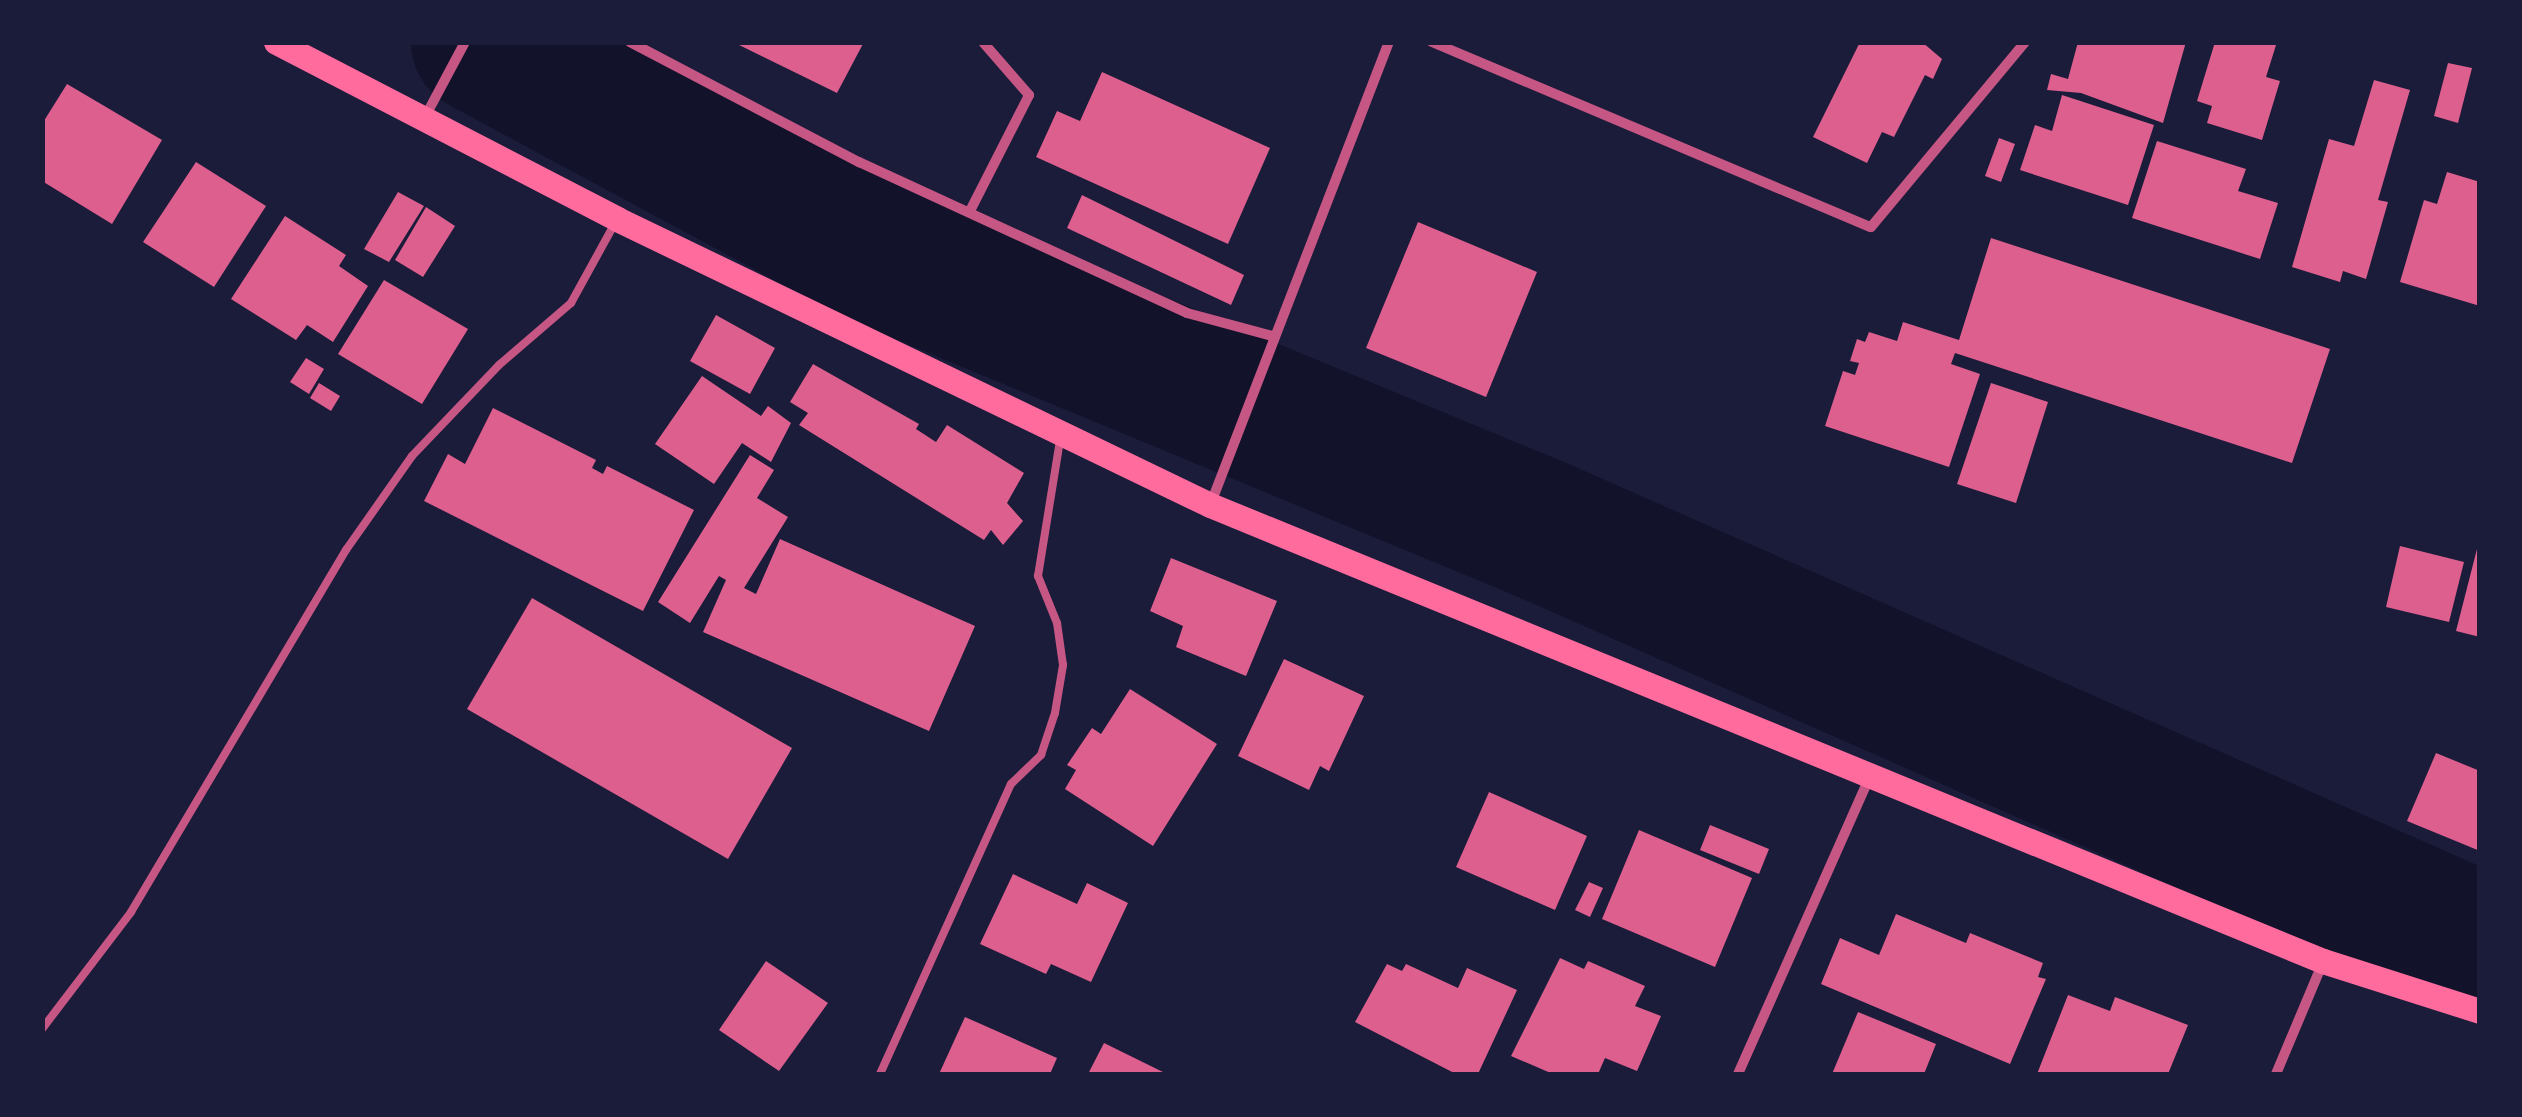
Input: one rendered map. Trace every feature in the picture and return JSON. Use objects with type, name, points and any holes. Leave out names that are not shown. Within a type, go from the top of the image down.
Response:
[{"type":"main road","points":[[276,42],[427,114],[617,220],[1210,506],[1872,771],[2323,961],[2480,1011]]},
{"type":"street","points":[[427,114],[465,42]]},
{"type":"street","points":[[630,42],[859,162],[971,209],[1187,313],[1270,341]]},
{"type":"street","points":[[971,209],[1030,95],[983,42]]},
{"type":"street","points":[[1210,506],[1270,341],[1389,42]]},
{"type":"street","points":[[1432,42],[1871,227],[2025,42]]},
{"type":"street","points":[[1738,1074],[1872,771]]},
{"type":"street","points":[[2276,1074],[2323,961]]},
{"type":"lane","points":[[42,1029],[131,912],[357,534],[412,456],[498,365],[571,304],[617,220]]},
{"type":"lane","points":[[880,1074],[1011,784],[1041,755],[1055,713],[1063,665],[1057,623],[1038,576],[1061,436]]},
{"type":"building","points":[[733,42],[864,42],[837,93]]},
{"type":"building","points":[[1860,42],[1922,42],[1942,59],[1933,79],[1925,75],[1894,137],[1882,132],[1867,163],[1813,137]]},
{"type":"building","points":[[2078,42],[2186,42],[2163,123],[2081,93],[2047,90],[2051,74],[2068,79]]},
{"type":"building","points":[[2215,42],[2277,42],[2266,77],[2280,81],[2262,140],[2207,123],[2212,106],[2197,101]]},
{"type":"building","points":[[2448,63],[2472,68],[2458,123],[2434,116]]},
{"type":"building","points":[[1102,72],[1270,148],[1228,244],[1036,157],[1057,111],[1080,121]]},
{"type":"building","points":[[2374,80],[2410,90],[2378,200],[2388,202],[2366,279],[2343,271],[2340,282],[2292,267],[2329,139],[2354,146]]},
{"type":"building","points":[[67,84],[162,140],[112,224],[42,181],[42,124]]},
{"type":"building","points":[[2062,95],[2154,125],[2128,205],[2020,170],[2035,125],[2052,131]]},
{"type":"building","points":[[1999,138],[2015,144],[2001,182],[1985,176]]},
{"type":"building","points":[[2157,141],[2246,169],[2238,191],[2278,203],[2260,259],[2132,218]]},
{"type":"building","points":[[196,162],[266,206],[214,287],[143,242]]},
{"type":"building","points":[[2447,172],[2480,182],[2480,306],[2400,282],[2424,200],[2437,204]]},
{"type":"building","points":[[398,192],[424,206],[389,262],[364,249]]},
{"type":"building","points":[[1082,195],[1244,275],[1231,305],[1067,228]]},
{"type":"building","points":[[426,207],[455,226],[423,277],[395,260]]},
{"type":"building","points":[[285,216],[346,255],[339,266],[368,286],[333,342],[307,325],[296,340],[231,299]]},
{"type":"building","points":[[1418,222],[1537,272],[1486,397],[1366,348]]},
{"type":"building","points":[[1991,238],[2330,349],[2292,463],[1955,353],[1951,364],[1980,374],[1949,467],[1825,426],[1843,371],[1855,375],[1859,363],[1850,361],[1857,339],[1865,342],[1869,332],[1897,341],[1903,322],[1959,340]]},
{"type":"building","points":[[384,280],[468,329],[422,404],[338,354]]},
{"type":"building","points":[[716,315],[775,348],[750,394],[690,361]]},
{"type":"building","points":[[306,358],[324,369],[309,394],[290,382]]},
{"type":"building","points":[[813,364],[919,424],[916,429],[936,442],[947,425],[1024,473],[1007,503],[1023,521],[1003,545],[991,530],[984,540],[799,425],[808,413],[790,402]]},
{"type":"building","points":[[702,376],[761,416],[768,406],[791,423],[771,462],[742,443],[714,484],[655,444]]},
{"type":"building","points":[[319,383],[340,396],[331,411],[310,398]]},
{"type":"building","points":[[1991,383],[2048,402],[2016,503],[1957,484]]},
{"type":"building","points":[[493,408],[596,460],[592,468],[603,474],[607,466],[694,510],[643,611],[424,501],[448,454],[465,464]]},
{"type":"building","points":[[750,455],[774,470],[757,498],[788,517],[744,588],[756,594],[780,539],[975,626],[929,731],[703,632],[726,580],[719,576],[690,623],[658,602]]},
{"type":"building","points":[[2480,545],[2480,637],[2456,631]]},
{"type":"building","points":[[2400,546],[2464,562],[2449,622],[2386,607]]},
{"type":"building","points":[[1171,558],[1277,601],[1246,676],[1176,647],[1183,626],[1150,611]]},
{"type":"building","points":[[532,598],[792,748],[728,859],[467,709]]},
{"type":"building","points":[[1284,659],[1364,696],[1329,771],[1320,766],[1309,790],[1238,756]]},
{"type":"building","points":[[1130,689],[1217,744],[1153,846],[1065,789],[1076,770],[1067,765],[1092,728],[1101,734]]},
{"type":"building","points":[[2436,753],[2480,771],[2480,851],[2407,821]]},
{"type":"building","points":[[1489,792],[1587,836],[1555,910],[1456,867]]},
{"type":"building","points":[[1710,825],[1769,849],[1759,874],[1700,850]]},
{"type":"building","points":[[1639,830],[1752,878],[1715,967],[1602,919]]},
{"type":"building","points":[[1013,874],[1077,904],[1087,883],[1128,903],[1091,982],[1051,964],[1046,974],[980,944]]},
{"type":"building","points":[[1589,882],[1603,888],[1590,917],[1575,910]]},
{"type":"building","points":[[1896,914],[1966,943],[1970,933],[2043,963],[2038,977],[2046,979],[2010,1064],[1821,984],[1840,938],[1879,955]]},
{"type":"building","points":[[1560,958],[1584,969],[1588,961],[1645,986],[1635,1006],[1661,1016],[1637,1071],[1605,1058],[1598,1074],[1553,1074],[1511,1056]]},
{"type":"building","points":[[766,961],[828,1003],[779,1071],[719,1030]]},
{"type":"building","points":[[1387,964],[1402,971],[1406,964],[1458,988],[1467,968],[1517,990],[1478,1074],[1456,1074],[1355,1022]]},
{"type":"building","points":[[2068,995],[2110,1011],[2115,997],[2188,1025],[2168,1074],[2037,1074]]},
{"type":"building","points":[[1858,1012],[1936,1044],[1924,1074],[1832,1074]]},
{"type":"building","points":[[965,1017],[1057,1058],[1050,1074],[939,1074]]},
{"type":"building","points":[[1104,1043],[1167,1074],[1088,1074]]},
{"type":"waterway","points":[[482,42],[875,254],[1540,529],[2480,944]]}]
